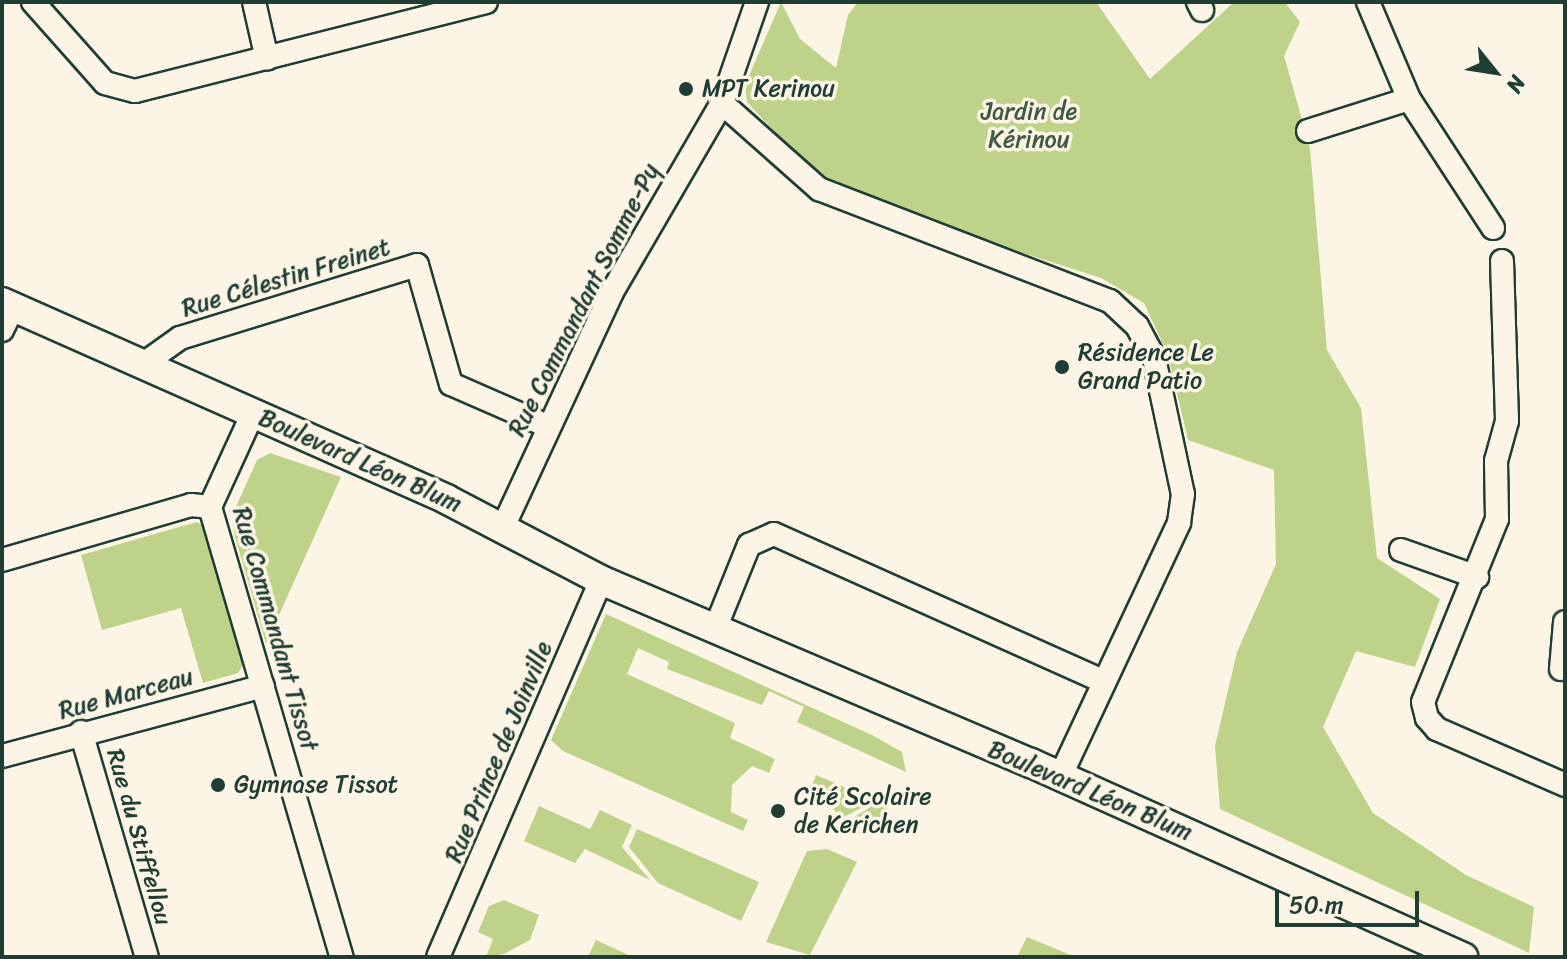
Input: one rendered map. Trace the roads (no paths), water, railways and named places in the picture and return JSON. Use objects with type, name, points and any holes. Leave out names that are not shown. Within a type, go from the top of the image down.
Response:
[{"type":"main road","name":"Boulevard Léon Blum","points":[[6,313],[142,365],[253,413],[503,527],[601,580],[1060,777],[1463,957]]},
{"type":"street","points":[[33,2],[105,83],[118,89],[135,91],[486,2]]},
{"type":"street","points":[[254,2],[267,59]]},
{"type":"street","name":"Rue Commandant Somme-Py","points":[[503,527],[547,426],[619,280],[722,103],[757,2]]},
{"type":"street","points":[[1368,2],[1409,99],[1493,228]]},
{"type":"street","points":[[1308,131],[1409,99]]},
{"type":"street","points":[[722,103],[819,189],[1110,301],[1137,326],[1154,358],[1183,494],[1179,523],[1102,681],[1060,777]]},
{"type":"street","points":[[1502,261],[1507,421],[1496,461],[1497,519],[1477,577],[1423,702],[1427,718],[1437,729],[1565,785]]},
{"type":"street","name":"Rue Célestin Freinet","points":[[142,365],[180,338],[417,265],[451,384],[547,426]]},
{"type":"street","name":"Rue Commandant Tissot","points":[[253,413],[210,507],[342,957]]},
{"type":"street","points":[[2,560],[191,505],[210,507]]},
{"type":"street","points":[[715,629],[749,545],[774,534],[1102,681]]},
{"type":"street","points":[[1401,550],[1477,577]]},
{"type":"street","name":"Rue Prince de Joinville","points":[[438,953],[601,580]]},
{"type":"street","points":[[1561,669],[1565,622]]},
{"type":"street","name":"Rue Marceau","points":[[2,756],[81,732],[263,686]]},
{"type":"street","name":"Rue du Stiffellou","points":[[81,732],[147,957]]},
{"type":"place","name":"MPT Kerinou","points":[[686,89]]},
{"type":"place","name":"Résidence Le Grand Patio","points":[[1062,367]]},
{"type":"place","name":"Gymnase Tissot","points":[[218,785]]},
{"type":"place","name":"Cité Scolaire de Kerichen","points":[[778,811]]},
{"type":"park label","name":"Jardin de Kérinou","points":[[1029,126]]}]
